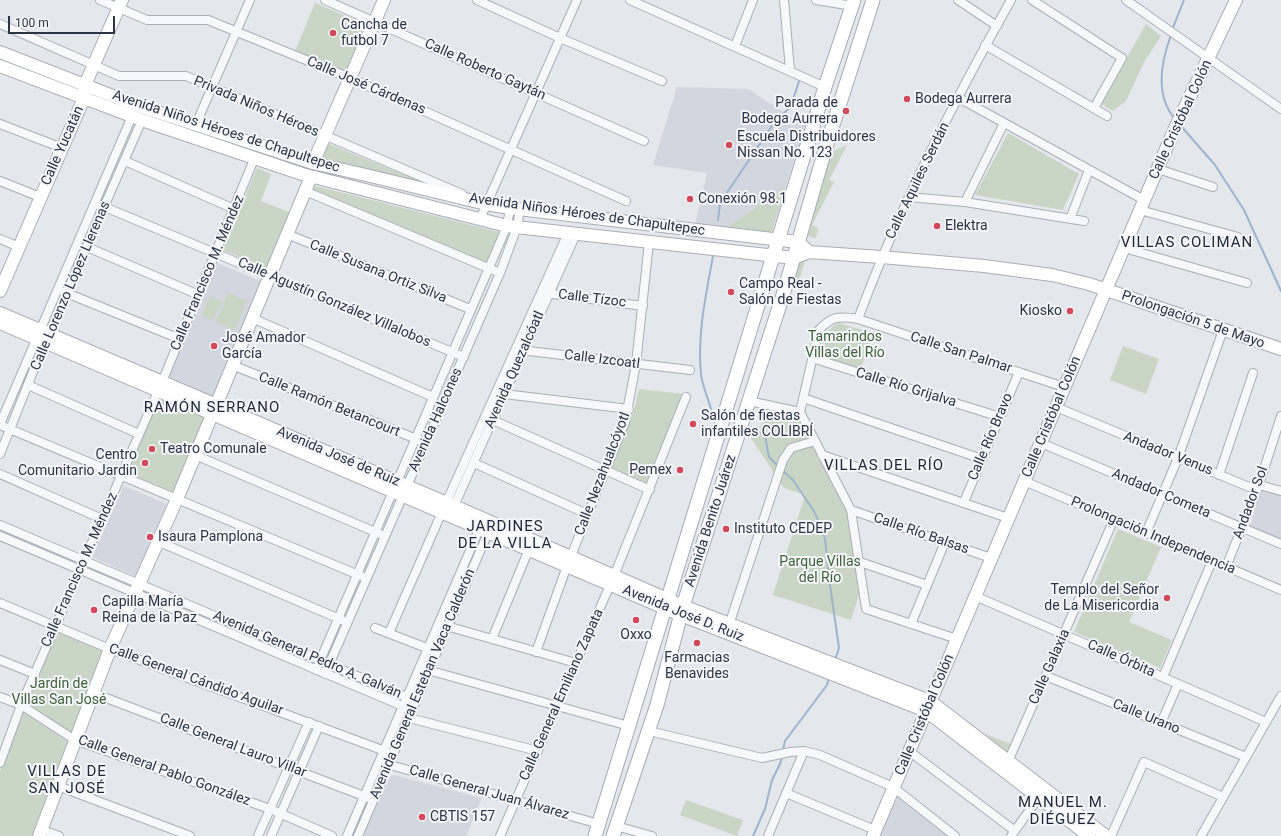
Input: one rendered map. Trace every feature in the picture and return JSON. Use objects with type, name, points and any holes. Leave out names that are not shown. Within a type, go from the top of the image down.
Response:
[{"type":"main road","name":"Avenida Benito Juárez","points":[[614,831],[649,731],[682,611],[794,258],[825,150],[873,0]]},
{"type":"main road","name":"Avenida Benito Juárez","points":[[597,830],[825,87],[854,3]]},
{"type":"main road","points":[[709,462],[728,469]]},
{"type":"street","name":"Calle José Cárdenas","points":[[100,0],[120,4],[147,20],[208,20],[350,78],[626,201]]},
{"type":"street","points":[[196,124],[250,0]]},
{"type":"street","name":"Calle Roberto Gaytán","points":[[325,0],[644,141]]},
{"type":"street","points":[[313,163],[384,0]]},
{"type":"street","points":[[477,0],[560,38],[662,81]]},
{"type":"street","points":[[480,219],[576,0]]},
{"type":"street","points":[[630,0],[790,70],[825,87]]},
{"type":"street","points":[[735,46],[753,0]]},
{"type":"street","points":[[784,0],[790,70]]},
{"type":"street","points":[[816,0],[854,3]]},
{"type":"street","points":[[958,0],[997,26]]},
{"type":"street","name":"Calle Aquiles Serdán","points":[[858,319],[881,257],[908,197],[985,45],[1011,0]]},
{"type":"street","points":[[1032,0],[1122,58],[1094,108]]},
{"type":"street","points":[[1126,0],[1175,36],[1281,109]]},
{"type":"street","name":"Calle Cristóbal Colón","points":[[874,833],[1142,205],[1178,123],[1236,0]]},
{"type":"street","name":"Calle Yucatán","points":[[0,291],[84,98],[85,85],[120,4]]},
{"type":"street","name":"Privada Niños Héroes","points":[[0,24],[119,76],[186,76],[486,204]]},
{"type":"street","points":[[985,45],[1107,116]]},
{"type":"street","name":"Avenida Niños Héroes de Chapultepec","points":[[0,52],[136,105],[313,163],[486,204],[798,242]]},
{"type":"street","name":"Avenida Niños Héroes de Chapultepec","points":[[0,66],[137,118],[311,177],[512,226],[794,258],[809,252],[984,266],[1052,276],[1106,290]]},
{"type":"street","points":[[959,98],[1089,170],[1142,205],[1238,237]]},
{"type":"street","name":"Calle Lorenzo López Llerenas","points":[[0,425],[43,336],[67,293],[126,161],[137,118]]},
{"type":"street","name":"Calle Lorenzo López Llerenas","points":[[0,454],[28,385],[57,289],[95,203],[137,118]]},
{"type":"street","points":[[965,202],[1004,123]]},
{"type":"street","points":[[0,124],[62,148]]},
{"type":"street","name":"Calle Francisco M. Méndez","points":[[0,763],[2,753],[21,705],[199,295],[255,158]]},
{"type":"street","points":[[126,161],[234,209]]},
{"type":"street","points":[[1158,169],[1213,187]]},
{"type":"street","points":[[1070,219],[1089,170]]},
{"type":"street","points":[[58,836],[41,833],[93,693],[110,649],[195,455],[311,177]]},
{"type":"street","points":[[0,181],[40,197]]},
{"type":"street","points":[[418,203],[421,188]]},
{"type":"street","points":[[305,191],[500,274]]},
{"type":"street","points":[[908,197],[965,202],[1084,221]]},
{"type":"street","name":"Calle Agustín González Villalobos","points":[[95,203],[464,357]]},
{"type":"street","name":"Avenida Halcones","points":[[316,670],[375,532],[426,443],[500,274],[515,208]]},
{"type":"street","name":"Avenida Halcones","points":[[326,674],[386,536],[415,439],[488,269],[512,226]]},
{"type":"street","name":"Avenida Quezalcóatl","points":[[389,633],[447,507],[484,417],[515,350],[545,293],[572,233]]},
{"type":"street","name":"Calle Susana Ortiz Silva","points":[[287,234],[470,309]]},
{"type":"street","points":[[0,239],[20,247]]},
{"type":"street","name":"Calle Nezahualcóyotl","points":[[536,652],[587,514],[606,470],[629,409],[643,306],[649,242]]},
{"type":"street","points":[[798,242],[809,252]]},
{"type":"street","points":[[87,247],[199,295]]},
{"type":"street","points":[[1124,248],[1247,283]]},
{"type":"street","points":[[57,289],[180,339]]},
{"type":"street","name":"Prolongación 5 de Mayo","points":[[1106,290],[1281,349]]},
{"type":"street","name":"Avenida Quezalcóatl","points":[[447,507],[474,463],[524,351],[545,293]]},
{"type":"street","name":"Calle Tízoc","points":[[545,293],[643,306]]},
{"type":"street","name":"Avenida José de Ruiz","points":[[0,313],[43,336],[400,489],[447,507]]},
{"type":"street","name":"Calle San Palmar","points":[[800,412],[819,330],[828,320],[843,316],[858,319],[1064,387]]},
{"type":"street","points":[[252,318],[433,397]]},
{"type":"street","name":"Avenida José de Ruiz","points":[[0,323],[43,336]]},
{"type":"street","points":[[1146,533],[1178,458],[1222,330]]},
{"type":"street","name":"Calle Izcoatl","points":[[515,350],[690,370]]},
{"type":"street","name":"Calle Río Grijalva","points":[[812,358],[1000,417]]},
{"type":"street","name":"Calle Ramón Betancourt","points":[[232,365],[426,443]]},
{"type":"street","name":"Calle Río Bravo","points":[[964,502],[1019,372]]},
{"type":"street","points":[[1219,475],[1253,373]]},
{"type":"street","points":[[28,385],[139,434]]},
{"type":"street","points":[[504,394],[629,409]]},
{"type":"street","name":"Calle General Emiliano Zapata","points":[[500,836],[612,580],[650,490],[686,397]]},
{"type":"street","points":[[803,398],[982,460]]},
{"type":"street","points":[[749,401],[800,412],[851,510],[866,609],[957,640]]},
{"type":"street","name":"Andador Venus","points":[[1056,407],[1249,487],[1259,485],[1281,491]]},
{"type":"street","name":"Andador Sol","points":[[1226,567],[1259,485],[1281,416]]},
{"type":"street","points":[[484,417],[650,490]]},
{"type":"street","points":[[0,425],[367,579]]},
{"type":"street","points":[[728,628],[783,460],[791,448],[815,441]]},
{"type":"street","name":"Andador Cometa","points":[[1041,443],[1281,544]]},
{"type":"street","points":[[195,455],[386,536]]},
{"type":"street","points":[[822,455],[1008,518]]},
{"type":"street","points":[[474,463],[587,514]]},
{"type":"street","points":[[0,474],[102,519]]},
{"type":"street","name":"Prolongación Independencia","points":[[1024,481],[1281,590]]},
{"type":"street","name":"Avenida José D. Ruiz","points":[[447,507],[529,549],[569,562]]},
{"type":"street","name":"Calle Río Balsas","points":[[851,510],[991,558]]},
{"type":"street","name":"Calle Galaxia","points":[[1006,766],[1114,519]]},
{"type":"street","name":"Avenida General Pedro A. Galván","points":[[0,525],[84,561],[137,588],[316,670],[403,707],[410,714],[538,751]]},
{"type":"street","name":"Avenida José D. Ruiz","points":[[486,526],[682,611],[928,706],[1006,766]]},
{"type":"street","name":"Avenida General Esteban Vaca Calderón","points":[[346,836],[419,668],[486,526]]},
{"type":"street","name":"Avenida General Esteban Vaca Calderón","points":[[358,836],[448,627],[486,526]]},
{"type":"street","name":"Avenida General Pedro A. Galván","points":[[0,536],[80,570],[137,588],[416,701]]},
{"type":"street","points":[[157,541],[348,623]]},
{"type":"street","points":[[911,624],[945,542]]},
{"type":"street","points":[[492,640],[529,549]]},
{"type":"street","points":[[1163,677],[1212,561]]},
{"type":"street","points":[[860,562],[927,585]]},
{"type":"street","name":"Calle Órbita","points":[[975,596],[1266,722]]},
{"type":"street","name":"Calle General Cándido Aguilar","points":[[0,603],[110,649],[393,754]]},
{"type":"street","points":[[439,624],[576,663]]},
{"type":"street","points":[[375,628],[437,652]]},
{"type":"street","points":[[0,660],[35,674]]},
{"type":"street","points":[[419,668],[629,726]]},
{"type":"street","name":"Calle Urano","points":[[1046,676],[1246,758]]},
{"type":"street","points":[[1161,723],[1178,684]]},
{"type":"street","name":"Calle General Lauro Villar","points":[[93,693],[373,800]]},
{"type":"street","points":[[1201,836],[1281,696]]},
{"type":"street","name":"Calle General Pablo González","points":[[0,697],[21,705],[75,740],[281,813],[332,836]]},
{"type":"street","points":[[258,836],[309,722]]},
{"type":"street","points":[[271,836],[319,726]]},
{"type":"street","points":[[649,731],[762,758],[790,752],[804,751],[820,755],[893,787],[955,836]]},
{"type":"street","points":[[769,836],[804,751]]},
{"type":"street","points":[[909,751],[1013,833],[1039,797]]},
{"type":"street","name":"Calle General Juan Álvarez","points":[[379,762],[516,801],[597,830]]},
{"type":"street","points":[[1111,836],[1144,762],[1223,797]]},
{"type":"street","points":[[1006,766],[1039,797],[1089,836]]},
{"type":"street","points":[[1006,766],[1106,836]]},
{"type":"street","points":[[58,786],[190,836]]},
{"type":"street","points":[[786,793],[874,833]]},
{"type":"street","points":[[614,831],[652,836]]},
{"type":"shaded area","name":"Escuela Distribuidores Nissan No. 123","points":[[677,87],[748,89],[805,126],[786,186],[726,228],[695,225],[707,173],[653,165]]},
{"type":"shaded area","points":[[217,263],[263,282],[211,399],[168,380]]},
{"type":"shaded area","points":[[124,486],[167,504],[136,576],[92,557]]},
{"type":"shaded area","points":[[1261,489],[1281,495],[1281,540],[1250,527]]},
{"type":"shaded area","name":"CBTIS 157","points":[[394,775],[482,798],[466,836],[361,836],[386,778]]},
{"type":"shaded area","points":[[894,794],[947,836],[877,836]]},
{"type":"green space","points":[[315,3],[367,25],[346,73],[295,51]]},
{"type":"green space","points":[[1146,24],[1161,36],[1144,62],[1126,101],[1113,111],[1101,104]]},
{"type":"green space","points":[[1008,133],[1079,174],[1063,210],[975,195]]},
{"type":"green space","points":[[324,142],[439,189],[317,159]]},
{"type":"green space","points":[[847,145],[829,180],[834,182],[812,225],[818,228],[816,238],[810,237],[807,234],[832,152]]},
{"type":"green space","points":[[257,168],[271,174],[261,201],[289,212],[266,268],[223,250]]},
{"type":"green space","points":[[312,185],[499,232],[487,263],[310,189]]},
{"type":"green space","points":[[786,186],[771,234],[726,228]]},
{"type":"green space","points":[[805,261],[797,287],[793,287],[799,263]]},
{"type":"green space","points":[[228,293],[247,300],[235,330],[216,322]]},
{"type":"green space","points":[[210,296],[222,301],[213,321],[202,316]]},
{"type":"green space","name":"Tamarindos Villas del Río","points":[[839,323],[872,333],[861,369],[819,357],[823,341],[827,333]]},
{"type":"green space","points":[[1123,346],[1159,359],[1146,394],[1110,380]]},
{"type":"green space","points":[[639,389],[683,394],[649,486],[610,470],[634,410]]},
{"type":"green space","points":[[159,396],[207,416],[172,495],[124,474]]},
{"type":"green space","name":"Parque Villas del Río","points":[[776,414],[800,422],[850,515],[861,588],[851,620],[773,595],[805,495],[784,488],[751,438],[765,420]]},
{"type":"green space","points":[[1118,529],[1161,547],[1129,622],[1172,640],[1160,668],[1074,632]]},
{"type":"green space","name":"Jardín de Villas San José","points":[[55,631],[105,651],[71,735],[25,703]]},
{"type":"green space","points":[[22,712],[68,742],[35,836],[0,836],[0,771]]},
{"type":"green space","points":[[972,729],[1011,744],[1007,753]]},
{"type":"green space","points":[[686,800],[743,820],[737,836],[680,815]]},
{"type":"waterway","points":[[1172,30],[1184,0]]},
{"type":"waterway","points":[[1171,35],[1167,45],[1163,67],[1162,89],[1169,110],[1175,119]]},
{"type":"waterway","points":[[718,220],[720,203],[774,123],[791,106],[800,78]]},
{"type":"waterway","points":[[1181,126],[1215,165],[1244,210],[1281,291]]},
{"type":"waterway","points":[[711,409],[702,378],[700,344],[705,300],[713,256]]},
{"type":"waterway","points":[[751,427],[765,436],[769,457],[778,466]]},
{"type":"waterway","points":[[783,471],[793,480],[815,513],[825,539],[839,648],[835,660]]},
{"type":"waterway","points":[[783,750],[785,741],[827,685],[829,677]]},
{"type":"waterway","points":[[753,836],[765,809],[772,780],[782,757]]},
{"type":"place","name":"Cancha de futbol 7","points":[[333,33]]},
{"type":"place","name":"Bodega Aurrera","points":[[907,99]]},
{"type":"place","name":"Parada de Bodega Aurrera","points":[[846,111]]},
{"type":"place","name":"Escuela Distribuidores Nissan No. 123","points":[[729,145]]},
{"type":"place","name":"Conexión 98.1","points":[[690,199]]},
{"type":"place","name":"Elektra","points":[[937,226]]},
{"type":"place","name":"Campo Real - Salón de Fiestas","points":[[731,292]]},
{"type":"place","name":"Kiosko","points":[[1070,311]]},
{"type":"place","name":"José Amador García","points":[[214,346]]},
{"type":"place","name":"Salón de fiestas infantiles COLIBRÍ","points":[[693,424]]},
{"type":"place","name":"Teatro Comunale","points":[[152,449]]},
{"type":"place","name":"Centro Comunitario Jardin","points":[[145,463]]},
{"type":"place","name":"Pemex","points":[[680,470]]},
{"type":"place","name":"Instituto CEDEP","points":[[726,529]]},
{"type":"place","name":"Isaura Pamplona","points":[[150,537]]},
{"type":"place","name":"Templo del Señor de La Misericordia","points":[[1167,598]]},
{"type":"place","name":"Capilla María Reina de la Paz","points":[[94,610]]},
{"type":"place","name":"Oxxo","points":[[636,620]]},
{"type":"place","name":"Farmacias Benavides","points":[[697,643]]},
{"type":"place","name":"CBTIS 157","points":[[422,817]]},
{"type":"district","name":"VILLAS COLIMAN","points":[[1187,243]]},
{"type":"district","name":"RAMÓN SERRANO","points":[[212,408]]},
{"type":"district","name":"VILLAS DEL RÍO","points":[[884,466]]},
{"type":"district","name":"JARDINES DE LA VILLA","points":[[505,536]]},
{"type":"district","name":"VILLAS DE SAN JOSÉ","points":[[67,780]]},
{"type":"district","name":"MANUEL M. DIÉGUEZ","points":[[1063,812]]}]
